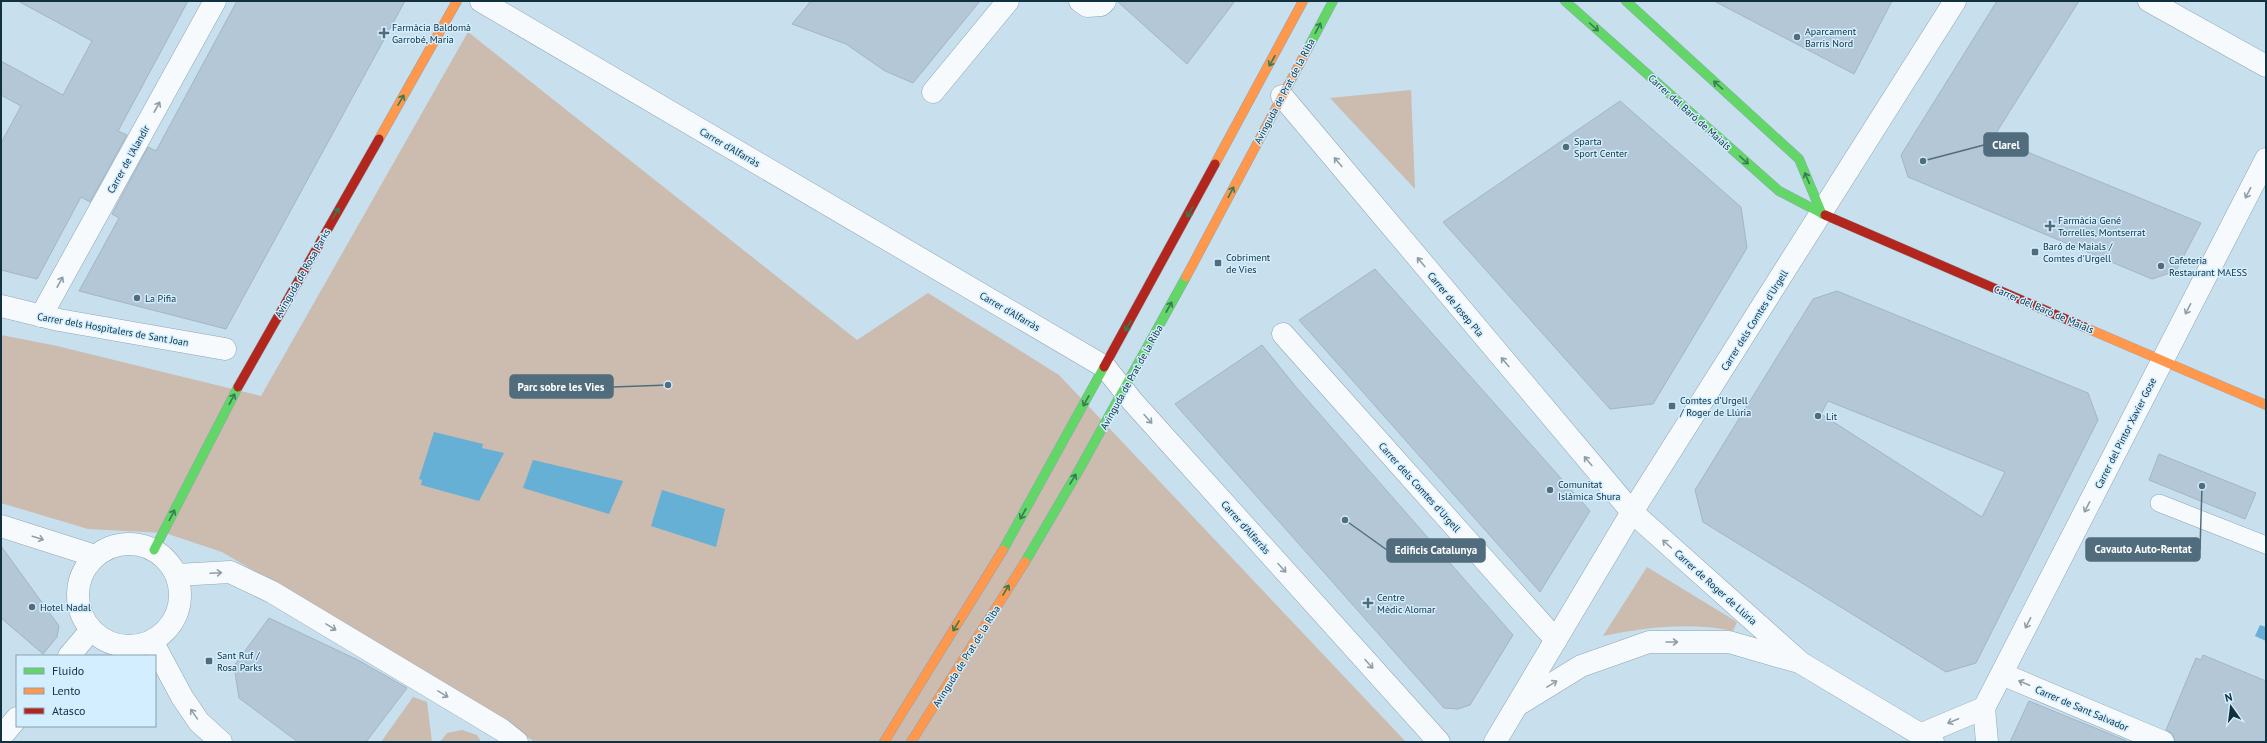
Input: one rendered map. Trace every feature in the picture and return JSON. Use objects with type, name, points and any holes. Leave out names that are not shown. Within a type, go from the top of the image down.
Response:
[{"type":"main road","name":"Avinguda de Rosa Parks","points":[[154,550],[250,364],[457,1]]},
{"type":"main road","points":[[884,742],[1010,538],[1289,30],[1303,1]]},
{"type":"main road","name":"Avinguda de Prat de la Riba","points":[[911,742],[965,660],[1077,472],[1217,220],[1333,1]]},
{"type":"main road","name":"Carrer del Baró de Maials","points":[[1565,1],[1779,191],[1822,214],[2266,404]]},
{"type":"main road","points":[[1626,1],[1798,159],[1822,214]]},
{"type":"street","name":"Carrer de l'Alandir","points":[[41,316],[215,1]]},
{"type":"street","name":"Carrer d'Alfarràs","points":[[481,1],[1105,367],[1123,390],[1439,742]]},
{"type":"street","points":[[933,92],[1008,1]]},
{"type":"street","name":"Carrer dels Comtes d'Urgell","points":[[1496,742],[1632,512],[1822,214],[1955,1]]},
{"type":"street","points":[[2148,1],[2266,66]]},
{"type":"street","name":"Carrer de Josep Pla","points":[[1282,96],[1632,512]]},
{"type":"street","name":"Carrer del Pintor Xavier Gose","points":[[1984,708],[2266,159]]},
{"type":"street","name":"Carrer dels Hospitalers de Sant Joan","points":[[1,306],[41,316],[225,349]]},
{"type":"street","name":"Carrer dels Comtes d'Urgell","points":[[1283,334],[1556,640]]},
{"type":"street","name":"Carrer de Roger de Llúria","points":[[1632,512],[1801,662],[1927,738]]},
{"type":"street","points":[[1,526],[95,556]]},
{"type":"street","points":[[124,543],[140,544],[154,550],[168,560],[177,575],[181,591],[179,608],[172,623],[160,636],[152,641],[131,647],[116,645],[102,639],[91,630],[82,616],[77,600],[78,584],[82,574],[95,556],[108,547],[124,543]]},
{"type":"street","points":[[177,575],[230,572],[272,592],[502,730],[517,742]]},
{"type":"street","points":[[69,655],[91,630]]},
{"type":"street","points":[[152,641],[182,697],[199,722],[221,742]]},
{"type":"street","name":"Carrer de Roger de Llúria","points":[[1518,705],[1581,666],[1649,642],[1729,642],[1801,662]]},
{"type":"street","name":"Carrer de Sant Salvador","points":[[2002,674],[2163,742]]},
{"type":"street","points":[[1927,738],[1984,708],[1987,742]]},
{"type":"street","points":[[1,737],[16,719]]},
{"type":"lane","points":[[2159,503],[2266,545]]},
{"type":"shaded area","points":[[468,32],[857,340],[928,293],[1059,375],[1406,742],[535,742],[419,668],[222,552],[165,533],[88,529],[1,503],[1,335],[57,346],[261,396]]},
{"type":"shaded area","points":[[1411,90],[1415,189],[1330,98]]},
{"type":"shaded area","points":[[1647,567],[1737,622],[1733,631],[1717,628],[1684,626],[1652,628],[1603,636]]},
{"type":"shaded area","points":[[413,697],[427,702],[432,742],[381,742]]},
{"type":"shaded area","points":[[462,730],[477,735],[481,742],[440,742],[447,733]]},
{"type":"water","points":[[434,432],[483,444],[482,448],[504,453],[479,501],[421,485],[422,480],[419,479]]},
{"type":"water","points":[[533,460],[623,481],[609,514],[523,488]]},
{"type":"water","points":[[662,490],[725,509],[716,547],[651,526]]},
{"type":"water","points":[[2260,625],[2266,627],[2266,641],[2255,636]]},
{"type":"building","points":[[18,1],[188,1],[118,131],[127,135],[90,202],[81,197],[37,279],[1,270],[1,143],[21,106],[1,95],[1,61],[63,95],[92,41]]},
{"type":"building","points":[[237,1],[405,1],[226,329],[79,291],[119,218],[112,214],[148,147],[156,151]]},
{"type":"building","points":[[811,1],[980,1],[913,83],[885,71],[846,44],[792,24]]},
{"type":"building","points":[[1117,1],[1235,1],[1187,64]]},
{"type":"building","points":[[1714,1],[1892,1],[1854,74]]},
{"type":"building","points":[[1997,1],[2079,1],[1993,138],[2201,223],[2176,271],[2152,279],[1908,177],[1901,155]]},
{"type":"building","points":[[1620,101],[1741,207],[1747,248],[1653,404],[1610,409],[1443,222]]},
{"type":"building","points":[[1375,269],[1590,511],[1540,592],[1299,320]]},
{"type":"building","points":[[1837,291],[2088,393],[2098,420],[1976,663],[1946,672],[1703,522],[1695,490],[1813,299]],"holes":[[[1828,401],[2005,472],[1982,517],[1821,414]]]},
{"type":"building","points":[[1262,345],[1296,387],[1513,635],[1470,705],[1458,709],[1444,708],[1175,404]]},
{"type":"building","points":[[2159,454],[2256,493],[2245,519],[2149,480]]},
{"type":"building","points":[[1,546],[59,626],[57,637],[43,654],[1,618]]},
{"type":"building","points":[[269,618],[358,660],[407,688],[366,742],[298,742],[239,698],[234,666]]},
{"type":"building","points":[[2203,655],[2266,681],[2266,742],[2175,742],[2173,734],[2166,730],[2196,658],[2201,660]]},
{"type":"building","points":[[2029,701],[2127,741],[2127,742],[2010,742]]},
{"type":"traffic: fast","points":[[1307,50],[1333,1]]},
{"type":"traffic: fast","points":[[1565,1],[1779,191],[1825,215]]},
{"type":"traffic: fast","points":[[1626,1],[1799,159],[1822,214]]},
{"type":"traffic: fast","points":[[1025,562],[1079,470],[1186,277]]},
{"type":"traffic: fast","points":[[1003,550],[1104,367]]},
{"type":"traffic: fast","points":[[154,550],[238,387]]},
{"type":"traffic: slow","points":[[379,139],[457,1]]},
{"type":"traffic: slow","points":[[1215,164],[1303,1]]},
{"type":"traffic: slow","points":[[1186,277],[1307,50]]},
{"type":"traffic: slow","points":[[2084,327],[2266,405]]},
{"type":"traffic: slow","points":[[884,742],[1003,550]]},
{"type":"traffic: slow","points":[[911,742],[1025,562]]},
{"type":"traffic: jam","points":[[238,387],[379,139]]},
{"type":"traffic: jam","points":[[1104,367],[1215,164]]},
{"type":"traffic: jam","points":[[1825,215],[2084,327]]},
{"type":"place","name":"Farmàcia Baldomà Garrobé, Maria","points":[[384,33]]},
{"type":"place","name":"Aparcament Barris Nord","points":[[1797,37]]},
{"type":"place","name":"Sparta Sport Center","points":[[1566,147]]},
{"type":"place","name":"Clarel","points":[[1923,161]]},
{"type":"place","name":"Farmàcia Gené Torrelles, Montserrat","points":[[2050,226]]},
{"type":"place","name":"Baró de Maials / Comtes d'Urgell","points":[[2035,252]]},
{"type":"place","name":"Cobriment de Vies","points":[[1218,263]]},
{"type":"place","name":"Cafeteria Restaurant MAESS","points":[[2161,266]]},
{"type":"place","name":"La Pifia","points":[[137,298]]},
{"type":"place","name":"Parc sobre les Vies","points":[[668,385]]},
{"type":"place","name":"Comtes d’Urgell / Roger de Llúria","points":[[1672,406]]},
{"type":"place","name":"Lit","points":[[1818,416]]},
{"type":"place","name":"Cavauto Auto-Rentat","points":[[2202,486]]},
{"type":"place","name":"Comunitat Islàmica Shura","points":[[1550,490]]},
{"type":"place","name":"Edificis Catalunya","points":[[1345,520]]},
{"type":"place","name":"Centre Mèdic Alomar","points":[[1368,603]]},
{"type":"place","name":"Hotel Nadal","points":[[32,607]]},
{"type":"place","name":"Sant Ruf / Rosa Parks","points":[[209,661]]}]
